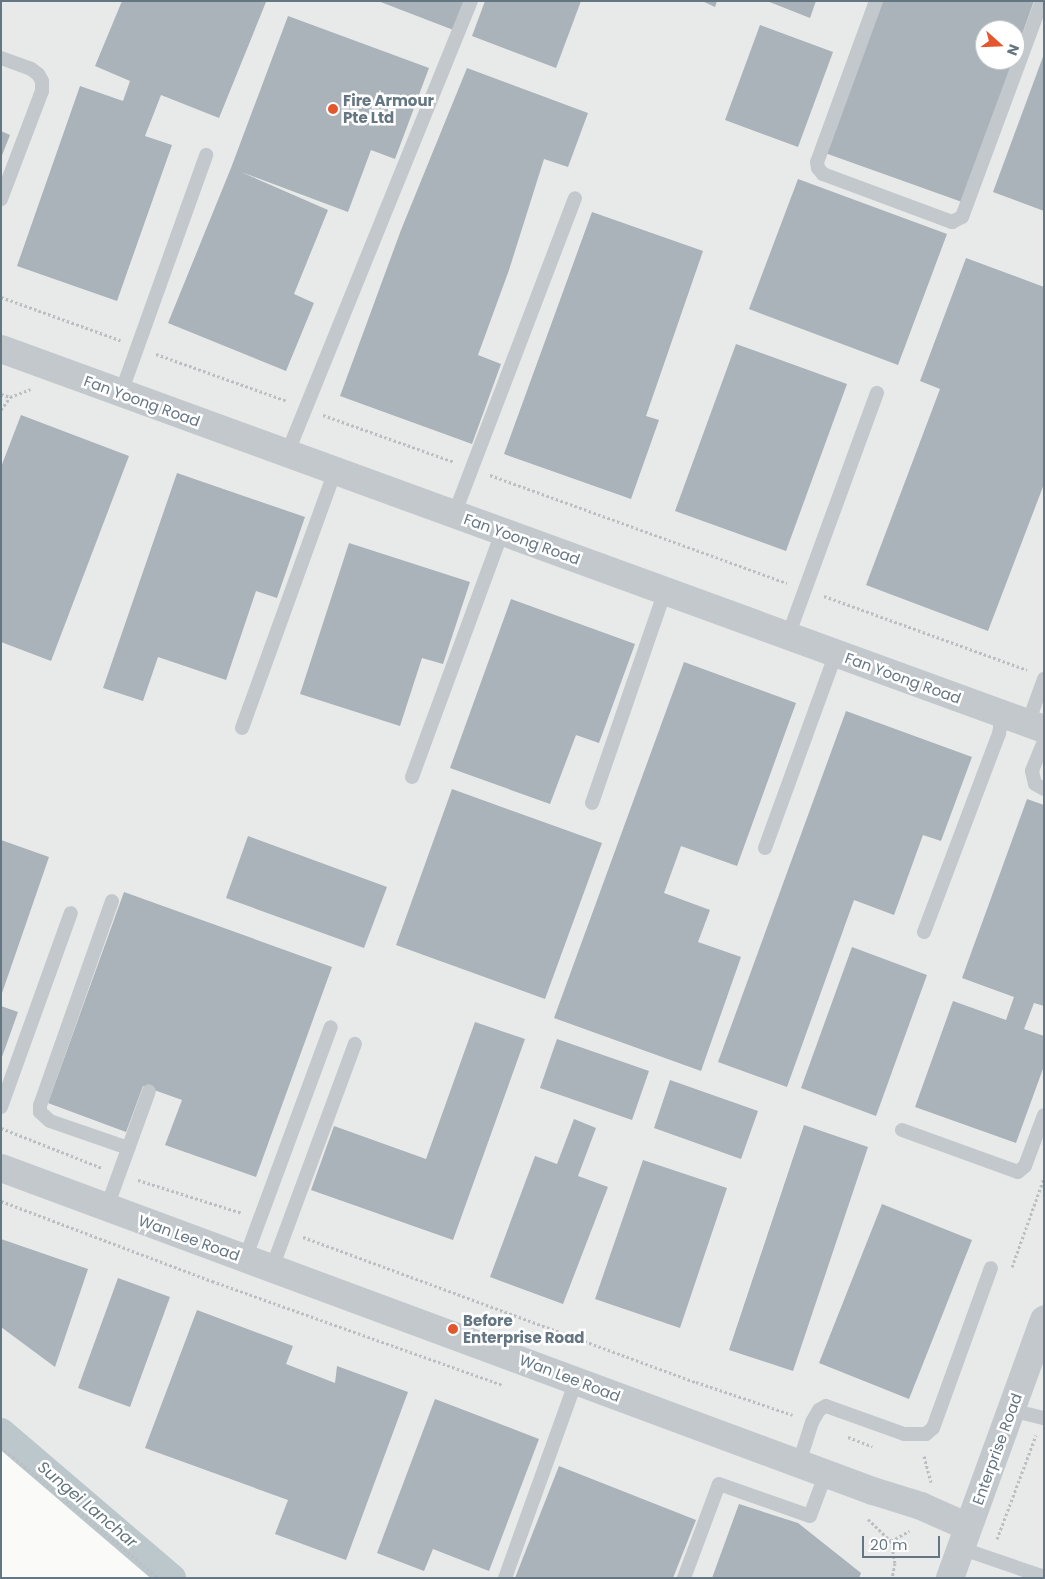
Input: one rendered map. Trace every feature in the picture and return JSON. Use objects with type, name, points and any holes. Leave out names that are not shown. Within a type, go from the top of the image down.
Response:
[{"type":"street","name":"Fan Yoong Road","points":[[1,349],[1002,714],[1038,731]]},
{"type":"street","name":"Wan Lee Road","points":[[1,1168],[826,1474],[921,1506],[964,1537]]},
{"type":"street","name":"Enterprise Road","points":[[950,1578],[1044,1320]]},
{"type":"lane","points":[[287,454],[307,409],[471,1]]},
{"type":"lane","points":[[876,1],[817,162],[818,168],[823,174],[952,222],[962,217],[1042,1]]},
{"type":"lane","points":[[1,58],[31,69],[38,74],[42,86],[42,92],[1,199]]},
{"type":"lane","points":[[121,393],[206,155]]},
{"type":"lane","points":[[454,515],[575,198]]},
{"type":"lane","points":[[788,636],[877,393]]},
{"type":"lane","points":[[242,728],[335,471]]},
{"type":"lane","points":[[412,776],[502,532]]},
{"type":"lane","points":[[592,803],[666,591]]},
{"type":"lane","points":[[765,848],[836,653]]},
{"type":"lane","points":[[1039,676],[1038,731],[1032,771],[1036,784],[1044,789]]},
{"type":"lane","points":[[924,932],[999,734],[1002,714]]},
{"type":"lane","points":[[112,900],[40,1105],[40,1112],[50,1121],[128,1148]]},
{"type":"lane","points":[[1,1107],[71,913]]},
{"type":"lane","points":[[245,1259],[330,1027]]},
{"type":"lane","points":[[272,1268],[355,1044]]},
{"type":"lane","points":[[106,1207],[149,1091]]},
{"type":"lane","points":[[902,1130],[1018,1172],[1025,1166],[1044,1115]]},
{"type":"lane","points":[[799,1463],[812,1422],[819,1410],[826,1406],[904,1434],[926,1434],[938,1418],[991,1268]]},
{"type":"lane","points":[[505,1578],[576,1381]]},
{"type":"lane","points":[[1012,1410],[1044,1418]]},
{"type":"lane","points":[[684,1578],[719,1484],[810,1516],[826,1474]]},
{"type":"lane","points":[[964,1537],[990,1557],[1044,1577]]},
{"type":"path","points":[[1,297],[1039,676]]},
{"type":"path","points":[[1,394],[10,397],[1,410]]},
{"type":"path","points":[[1,1128],[119,1174],[260,1219]]},
{"type":"path","points":[[1,1200],[212,1281],[511,1388]]},
{"type":"path","points":[[286,1230],[678,1375],[812,1422],[873,1447]]},
{"type":"path","points":[[990,1557],[1044,1418]]},
{"type":"path","points":[[1,1447],[158,1578]]},
{"type":"path","points":[[916,1455],[924,1456]]},
{"type":"path","points":[[868,1518],[891,1541],[895,1563],[892,1578]]},
{"type":"shaded area","points":[[1,1],[1044,1],[1044,1578],[169,1578],[1,1441]]},
{"type":"building","points":[[122,1],[266,2],[219,118],[161,95],[145,136],[172,145],[117,301],[17,266],[80,86],[123,101],[130,81],[95,66]]},
{"type":"building","points":[[378,1],[467,1],[456,31]]},
{"type":"building","points":[[485,1],[581,1],[556,68],[472,36]]},
{"type":"building","points":[[702,1],[717,1],[715,7]]},
{"type":"building","points":[[767,1],[816,1],[810,18]]},
{"type":"building","points":[[879,1],[1034,1],[1025,26],[1025,20],[975,20],[975,70],[1009,70],[962,202],[825,153]]},
{"type":"building","points":[[288,16],[429,68],[395,159],[371,150],[348,212],[241,172],[328,210],[294,294],[314,303],[286,371],[168,323],[231,168]]},
{"type":"building","points":[[760,25],[833,52],[798,147],[725,120]]},
{"type":"building","points":[[1044,54],[1044,211],[993,192]]},
{"type":"building","points":[[467,68],[588,113],[568,167],[544,159],[509,270],[478,355],[501,364],[472,444],[340,396],[401,230]]},
{"type":"building","points":[[1,131],[10,135],[1,158]]},
{"type":"building","points":[[798,179],[947,234],[898,365],[749,309]]},
{"type":"building","points":[[592,212],[703,251],[646,416],[659,420],[631,499],[504,454]]},
{"type":"building","points":[[966,258],[1044,287],[1044,484],[988,631],[866,585],[940,389],[920,381]]},
{"type":"building","points":[[736,344],[847,384],[786,551],[675,511]]},
{"type":"building","points":[[21,415],[129,456],[51,661],[1,642],[1,467]]},
{"type":"building","points":[[177,473],[305,517],[277,598],[256,591],[226,680],[158,657],[143,701],[103,688]]},
{"type":"building","points":[[349,543],[470,582],[443,664],[422,658],[400,726],[300,694]]},
{"type":"building","points":[[511,599],[635,644],[599,743],[576,735],[550,804],[450,768]]},
{"type":"building","points":[[684,662],[796,703],[737,866],[681,846],[664,893],[710,910],[698,942],[741,957],[701,1071],[554,1018]]},
{"type":"building","points":[[846,711],[972,757],[941,841],[923,835],[894,915],[854,900],[787,1087],[718,1062]]},
{"type":"building","points":[[452,789],[602,843],[545,999],[396,945]]},
{"type":"building","points":[[1027,799],[1044,805],[1044,1006],[1034,1003],[1024,1029],[1044,1036],[1044,1066],[1016,1143],[915,1107],[953,1001],[1006,1020],[1014,997],[962,978]]},
{"type":"building","points":[[248,836],[387,887],[364,948],[226,898]]},
{"type":"building","points":[[1,840],[49,857],[1,996]]},
{"type":"building","points":[[124,892],[332,967],[256,1177],[165,1145],[182,1100],[143,1086],[126,1132],[48,1103]]},
{"type":"building","points":[[852,947],[927,975],[876,1116],[801,1088]]},
{"type":"building","points":[[1,1006],[18,1012],[2,1057],[1,1057]]},
{"type":"building","points":[[475,1022],[525,1039],[453,1240],[311,1190],[334,1126],[426,1159]]},
{"type":"building","points":[[557,1039],[649,1071],[632,1120],[540,1088]]},
{"type":"building","points":[[670,1080],[758,1111],[741,1159],[654,1128]]},
{"type":"building","points":[[574,1119],[596,1128],[578,1176],[608,1187],[563,1304],[490,1277],[535,1156],[557,1164]]},
{"type":"building","points":[[804,1125],[868,1147],[793,1371],[729,1350]]},
{"type":"building","points":[[643,1160],[727,1188],[680,1328],[595,1299]]},
{"type":"building","points":[[882,1204],[972,1240],[909,1399],[819,1363]]},
{"type":"building","points":[[1,1239],[88,1269],[55,1367],[1,1327]]},
{"type":"building","points":[[118,1278],[170,1297],[130,1407],[78,1388]]},
{"type":"building","points":[[197,1310],[293,1346],[286,1364],[335,1383],[337,1366],[408,1392],[346,1560],[275,1534],[288,1500],[145,1448]]},
{"type":"building","points":[[435,1399],[539,1439],[489,1571],[433,1549],[424,1571],[377,1553]]},
{"type":"building","points":[[559,1466],[696,1520],[673,1578],[515,1578]]},
{"type":"building","points":[[739,1504],[798,1523],[861,1573],[859,1578],[712,1578]]},
{"type":"waterway","name":"Sungei Lanchar","points":[[1,1432],[172,1578]]},
{"type":"place","name":"Fire Armour Pte Ltd","points":[[333,109]]},
{"type":"place","name":"Before Enterprise Road","points":[[453,1329]]}]
